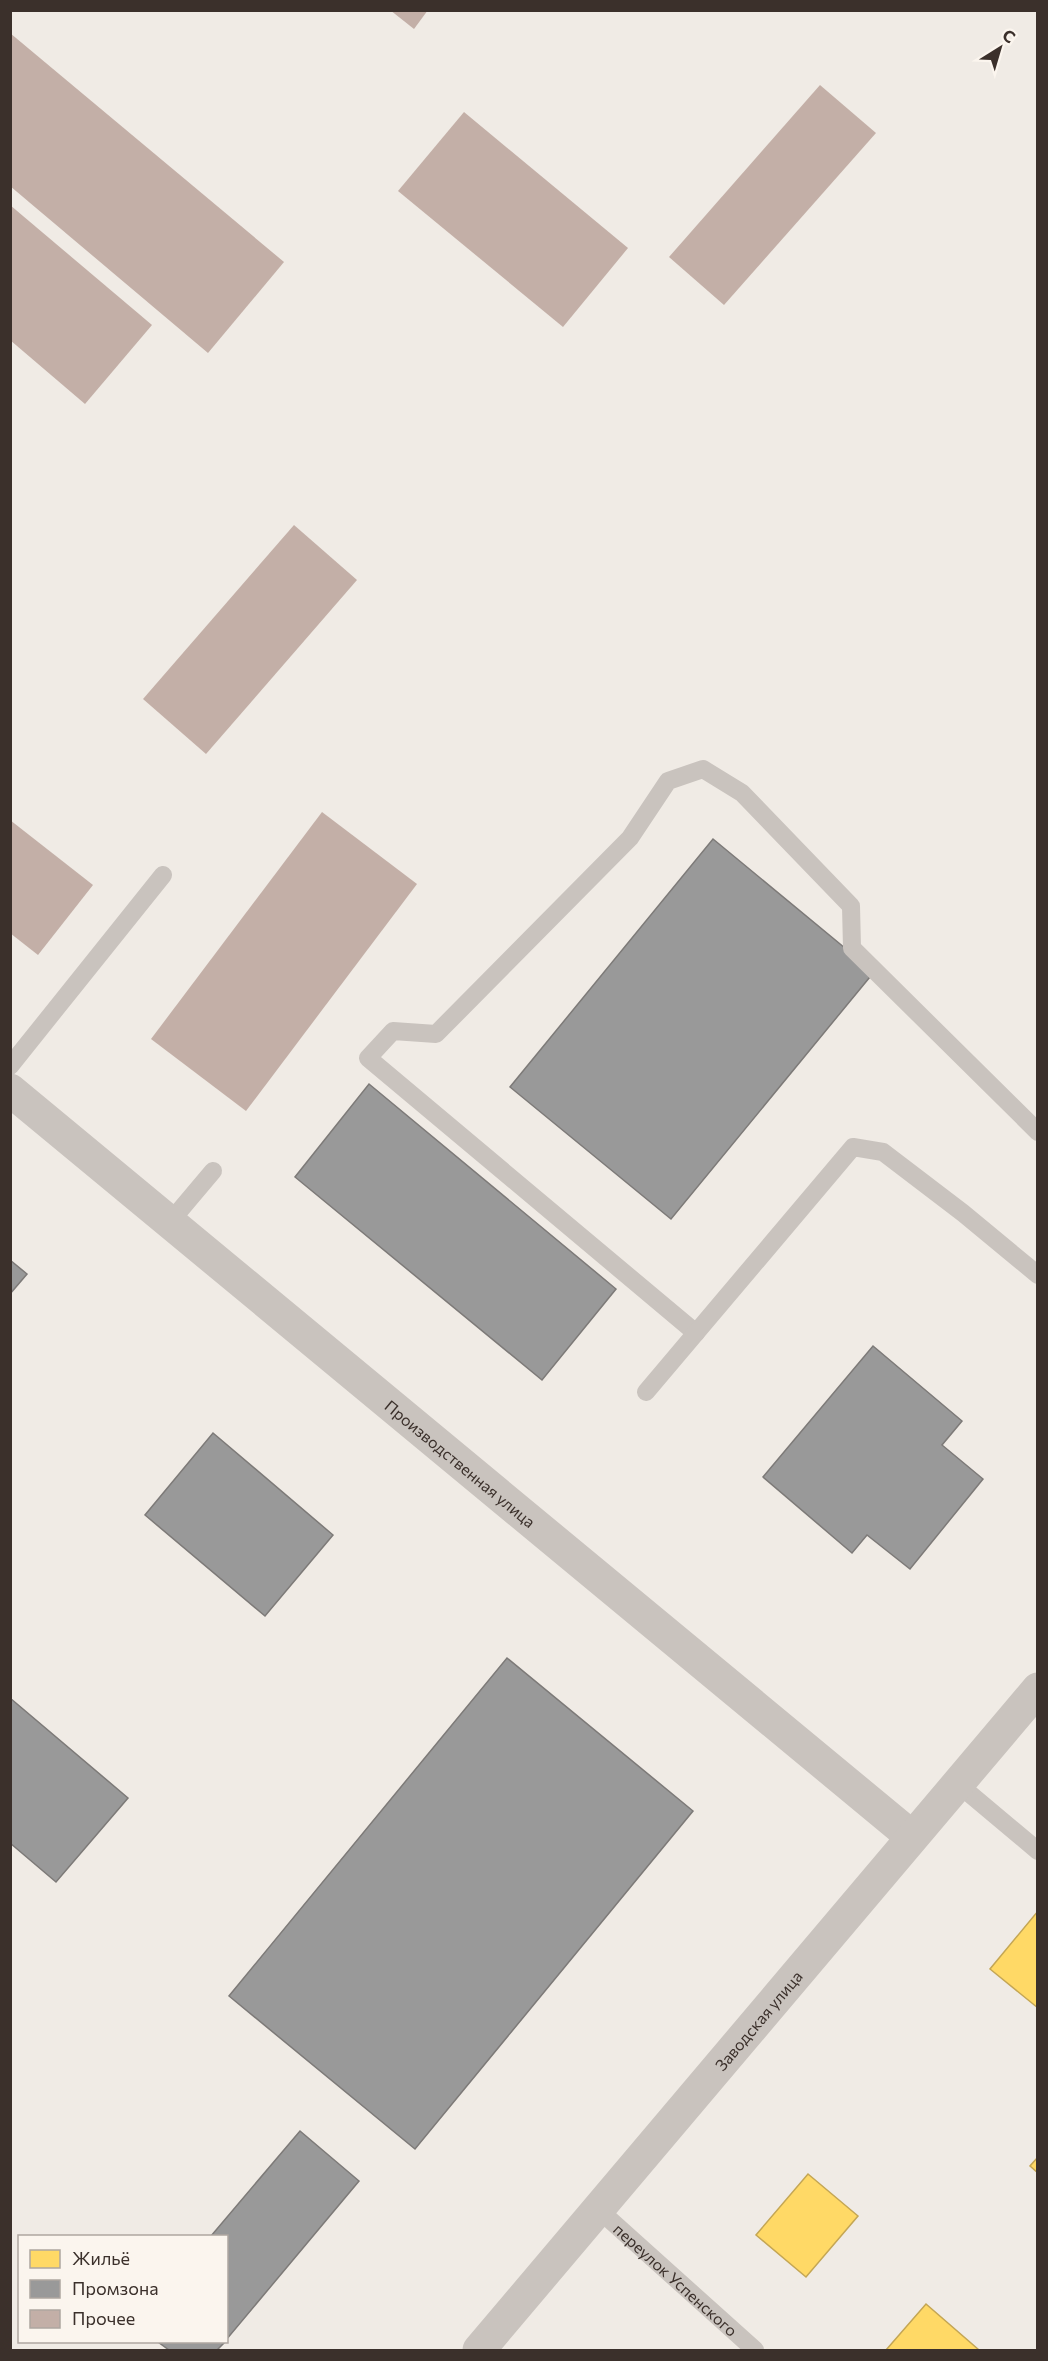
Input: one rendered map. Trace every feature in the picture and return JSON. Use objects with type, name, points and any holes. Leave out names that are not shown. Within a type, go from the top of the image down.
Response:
[{"type":"street","name":"Производственная улица","points":[[10,1090],[911,1836]]},
{"type":"street","name":"Заводская улица","points":[[478,2350],[911,1836],[1038,1689]]},
{"type":"lane","points":[[696,1333],[368,1058],[393,1031],[436,1034],[630,838],[668,781],[703,769],[742,793],[851,906],[852,948],[1038,1132]]},
{"type":"lane","points":[[10,1066],[163,875]]},
{"type":"lane","points":[[646,1392],[853,1147],[883,1152],[945,1198],[1038,1275]]},
{"type":"lane","points":[[170,1222],[213,1171]]},
{"type":"lane","points":[[957,1783],[1038,1851]]},
{"type":"lane","name":"переулок Успенского","points":[[598,2209],[755,2350]]},
{"type":"building: Жильё","points":[[1038,1911],[1038,2008],[990,1969]]},
{"type":"building: Жильё","points":[[1038,2157],[1038,2173],[1030,2166]]},
{"type":"building: Жильё","points":[[808,2174],[858,2216],[806,2277],[756,2235]]},
{"type":"building: Жильё","points":[[926,2304],[979,2350],[886,2350]]},
{"type":"building: Промзона","points":[[713,839],[874,972],[671,1219],[510,1087]]},
{"type":"building: Промзона","points":[[369,1084],[616,1289],[542,1380],[295,1177]]},
{"type":"building: Промзона","points":[[10,1260],[27,1274],[10,1294]]},
{"type":"building: Промзона","points":[[873,1346],[962,1421],[942,1445],[983,1479],[910,1569],[867,1535],[852,1553],[763,1477]]},
{"type":"building: Промзона","points":[[213,1433],[333,1535],[265,1616],[145,1515]]},
{"type":"building: Промзона","points":[[507,1658],[693,1811],[415,2149],[229,1996]]},
{"type":"building: Промзона","points":[[10,1698],[128,1798],[56,1882],[10,1843]]},
{"type":"building: Промзона","points":[[300,2131],[359,2181],[228,2338],[228,2235],[212,2235]]},
{"type":"building: Промзона","points":[[159,2343],[224,2343],[217,2350],[169,2350]]},
{"type":"building: Прочее","points":[[390,10],[428,10],[414,29]]},
{"type":"building: Прочее","points":[[10,33],[284,262],[208,353],[10,186]]},
{"type":"building: Прочее","points":[[820,85],[876,133],[724,305],[669,257]]},
{"type":"building: Прочее","points":[[464,112],[628,248],[563,327],[398,191]]},
{"type":"building: Прочее","points":[[10,205],[152,325],[85,404],[10,340]]},
{"type":"building: Прочее","points":[[294,525],[357,580],[206,754],[143,699]]},
{"type":"building: Прочее","points":[[322,812],[417,884],[246,1111],[151,1039]]},
{"type":"building: Прочее","points":[[10,820],[93,885],[38,955],[10,933]]}]
